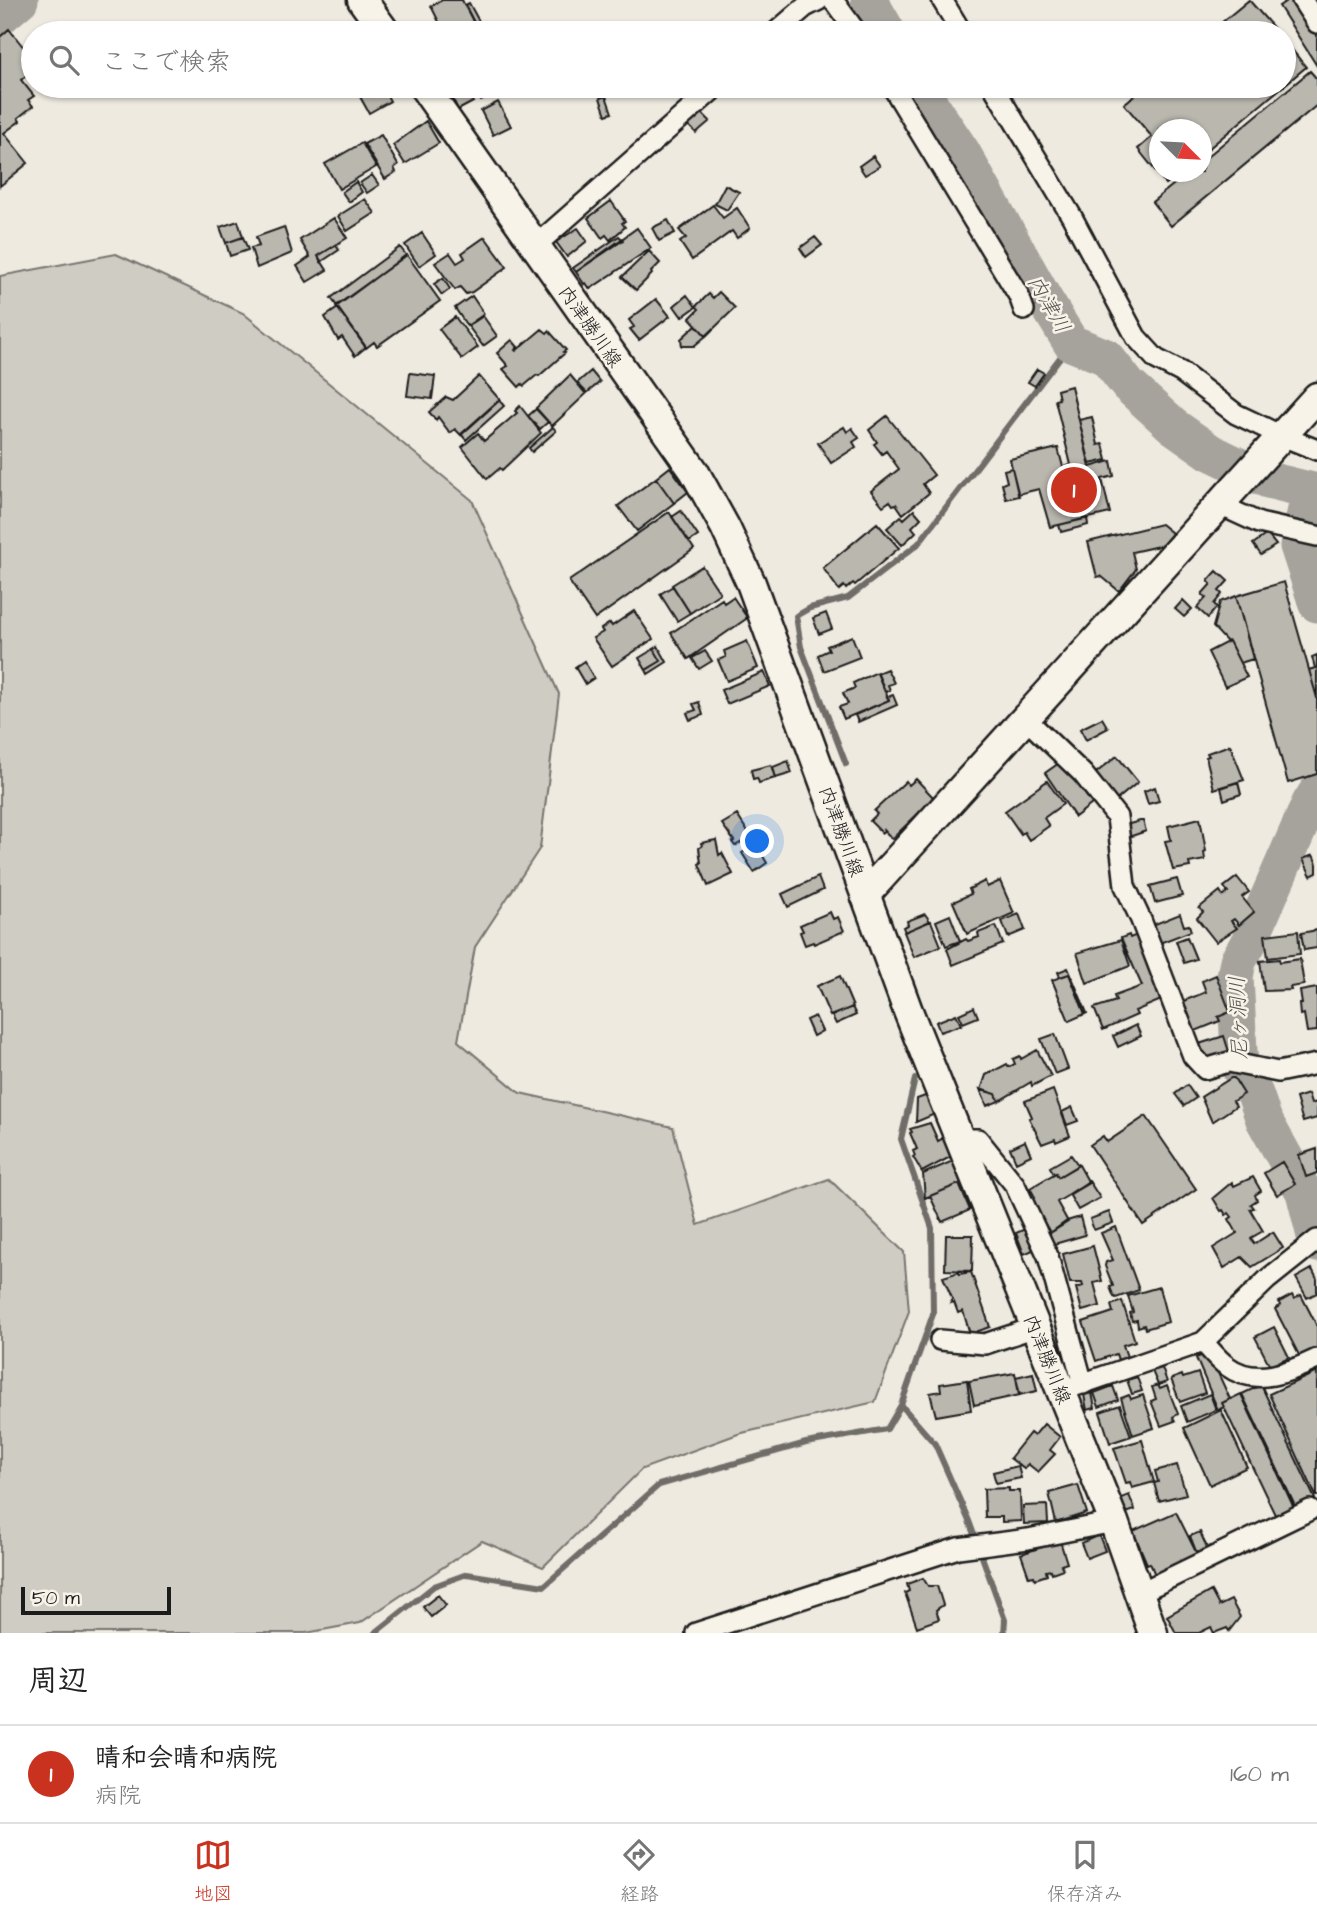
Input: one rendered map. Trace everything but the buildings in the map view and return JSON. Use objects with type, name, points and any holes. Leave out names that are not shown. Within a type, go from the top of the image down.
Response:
[{"type":"main road","points":[[362,0],[377,21]]},
{"type":"main road","name":"内津勝川線","points":[[430,98],[694,471],[725,527],[760,607],[908,1011],[959,1139],[1035,1327],[1072,1388],[1114,1522],[1153,1633]]},
{"type":"main road","points":[[865,895],[1317,397]]},
{"type":"street","points":[[788,21],[804,7],[819,0]]},
{"type":"street","points":[[834,0],[849,21]]},
{"type":"street","points":[[942,0],[955,21]]},
{"type":"street","points":[[1302,0],[1317,23]]},
{"type":"street","points":[[535,246],[703,98]]},
{"type":"street","points":[[899,98],[1019,296],[1024,310]]},
{"type":"street","points":[[1000,98],[1072,217],[1143,344],[1156,359],[1181,372],[1236,414],[1317,450]]},
{"type":"street","points":[[1220,505],[1258,523],[1308,534]]},
{"type":"street","points":[[1026,719],[1083,774],[1117,817],[1125,886],[1141,920],[1193,1056],[1205,1069],[1230,1062],[1278,1072],[1317,1064]]},
{"type":"street","points":[[959,1139],[978,1139],[1014,1185],[1048,1256],[1072,1388],[1203,1342],[1268,1279],[1317,1240]]},
{"type":"street","points":[[940,1340],[985,1345],[1035,1327]]},
{"type":"street","points":[[1203,1342],[1226,1366],[1245,1376],[1292,1371],[1317,1359]]},
{"type":"street","points":[[1139,1593],[1310,1510]]},
{"type":"street","points":[[696,1633],[958,1548],[1028,1539],[1114,1522]]},
{"type":"shaded area","points":[[116,254],[243,313],[472,500],[559,694],[540,848],[475,947],[458,1041],[520,1093],[673,1127],[698,1225],[829,1179],[904,1252],[909,1311],[875,1402],[738,1434],[642,1469],[543,1567],[482,1541],[360,1623],[306,1633],[0,1633],[0,276]]},
{"type":"waterway","points":[[0,17],[20,0]]},
{"type":"waterway","name":"内津川","points":[[869,0],[881,21]]},
{"type":"waterway","name":"内津川","points":[[926,98],[962,152],[1071,343],[1106,357],[1128,385],[1173,426],[1210,452],[1268,480],[1317,492]]},
{"type":"waterway","points":[[846,764],[801,647],[796,616],[810,608],[848,598],[918,544],[1071,343]]},
{"type":"waterway","name":"尼ヶ洞川","points":[[1310,491],[1298,546],[1317,604]]},
{"type":"waterway","name":"尼ヶ洞川","points":[[1317,792],[1238,961],[1235,977],[1240,1069],[1255,1094],[1264,1120],[1304,1192],[1317,1244]]},
{"type":"waterway","points":[[915,1079],[901,1139],[932,1228],[933,1314],[901,1405],[935,1444],[969,1521],[1005,1620],[1004,1633]]},
{"type":"waterway","points":[[375,1633],[434,1586],[467,1574],[544,1586],[659,1485],[806,1443],[887,1429],[901,1405]]},
{"type":"place","name":"晴和会晴和病院","points":[[1074,490]]}]
